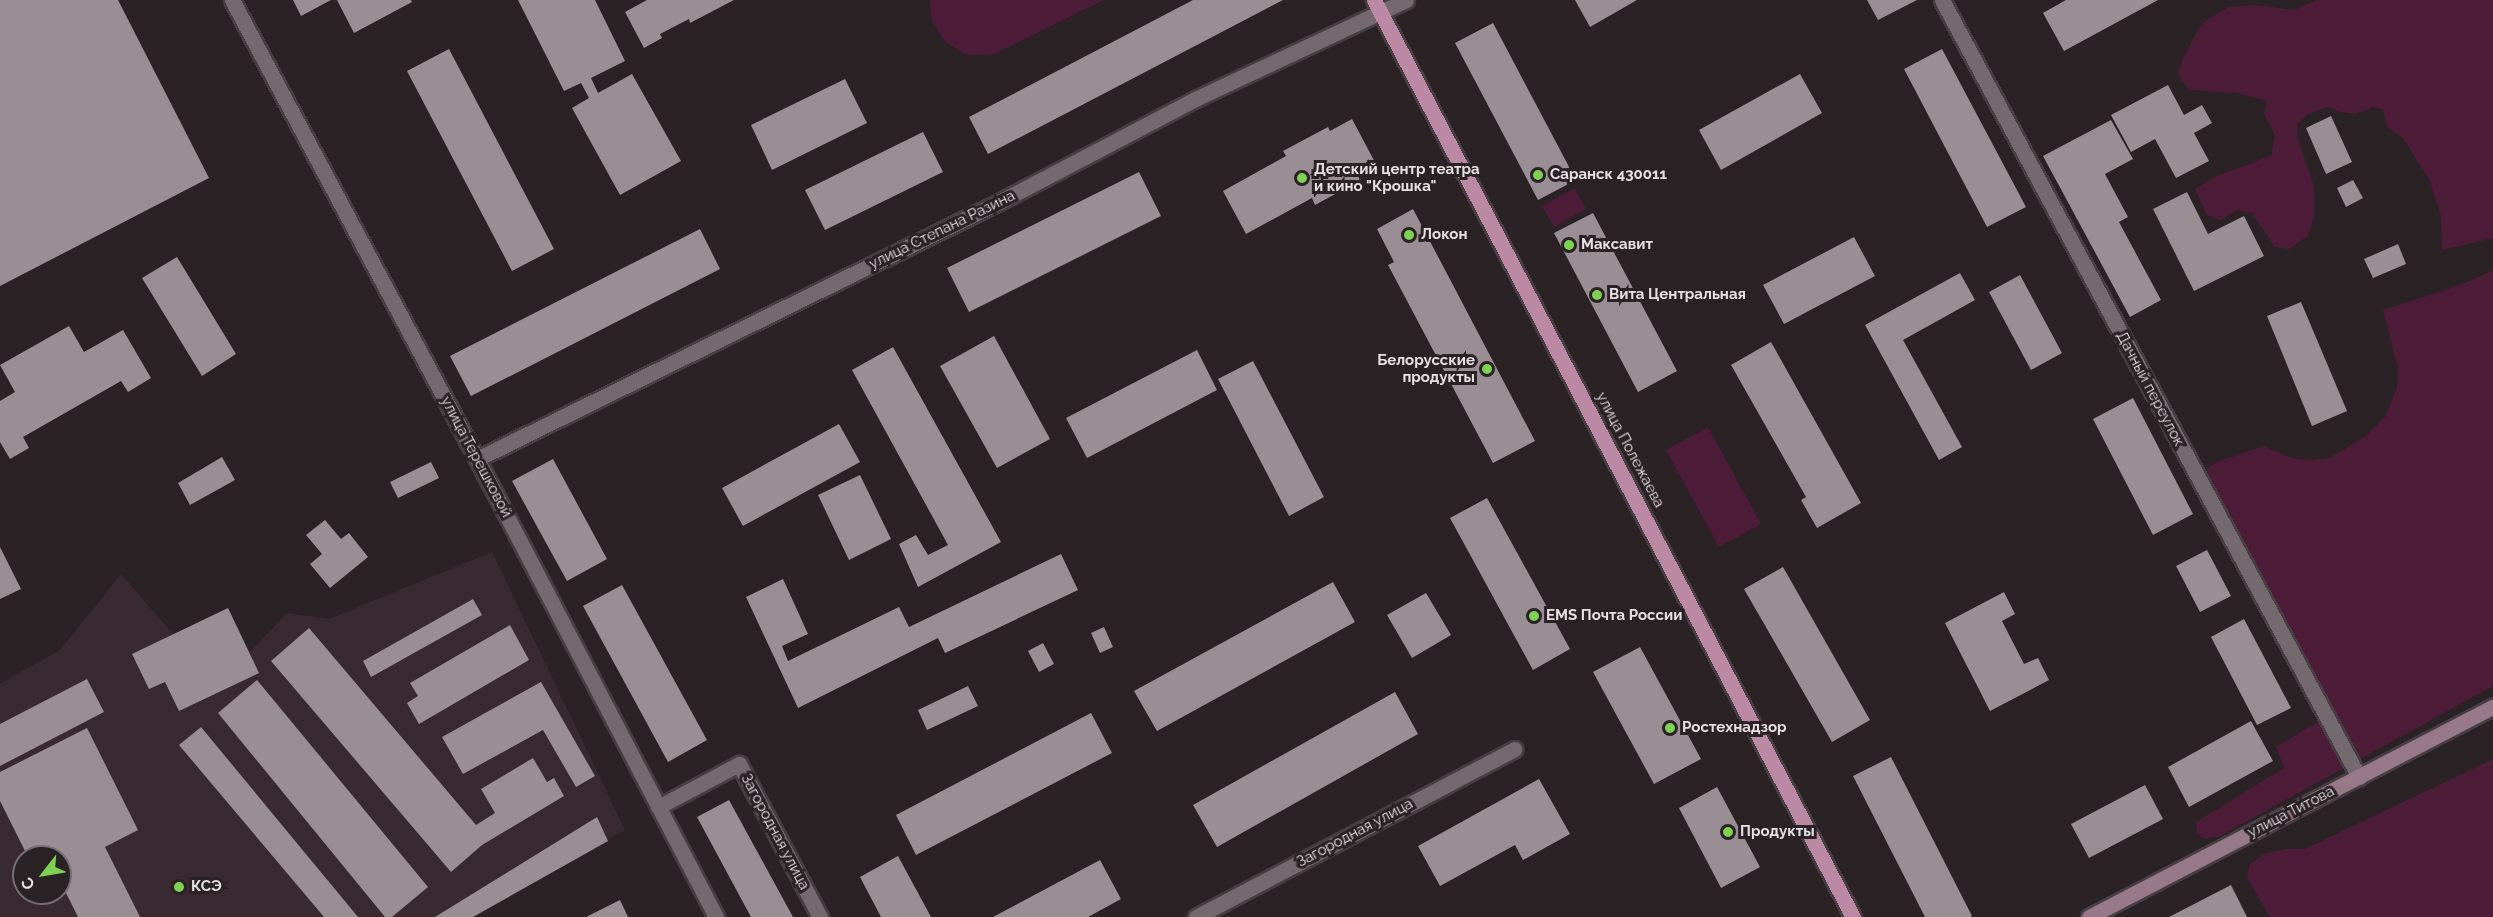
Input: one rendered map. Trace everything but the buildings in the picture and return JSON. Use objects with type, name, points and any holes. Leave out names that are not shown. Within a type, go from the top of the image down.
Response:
[{"type":"main road","name":"улица Полежаева","points":[[1378,6],[1853,917]]},
{"type":"main road","name":"улица Титова","points":[[2089,917],[2493,707]]},
{"type":"street","name":"улица Терешковой","points":[[232,0],[477,459],[716,917]]},
{"type":"street","name":"улица Степана Разина","points":[[477,459],[999,202],[1378,6],[1406,0]]},
{"type":"street","name":"Дачный переулок","points":[[1942,0],[2359,777]]},
{"type":"street","name":"Загородная улица","points":[[1196,917],[1514,749]]},
{"type":"street","name":"Загородная улица","points":[[658,807],[739,764],[820,917]]},
{"type":"shaded area","points":[[930,0],[1104,0],[994,54],[966,55],[944,41],[931,18]]},
{"type":"shaded area","points":[[2315,0],[2493,0],[2493,238],[2442,250],[2441,216],[2430,181],[2403,138],[2387,127],[2383,110],[2373,107],[2356,114],[2340,112],[2327,107],[2307,115],[2297,124],[2298,139],[2314,186],[2314,217],[2308,236],[2289,249],[2275,247],[2252,213],[2237,210],[2221,220],[2207,215],[2195,189],[2214,177],[2271,156],[2275,135],[2264,113],[2267,101],[2237,93],[2189,90],[2178,74],[2182,60],[2202,23],[2229,7],[2256,5],[2294,10]]},
{"type":"shaded area","points":[[1575,188],[1586,209],[1554,227],[1542,206]]},
{"type":"shaded area","points":[[2493,270],[2493,686],[2220,836],[2205,839],[2197,834],[2196,822],[2284,768],[2276,747],[2321,720],[2190,481],[2217,462],[2264,446],[2291,458],[2311,460],[2330,458],[2366,436],[2385,417],[2397,388],[2398,369],[2383,310],[2461,285]]},
{"type":"shaded area","points":[[1708,427],[1761,524],[1719,547],[1666,450]]},
{"type":"shaded area","points":[[492,552],[625,830],[470,917],[0,917],[0,684],[60,650],[121,574],[218,686],[287,613],[329,619]]},
{"type":"shaded area","points":[[2493,759],[2493,917],[2270,917],[2247,878],[2250,864],[2264,854],[2286,849],[2305,849]]},
{"type":"place","name":"Саранск 430011","points":[[1538,175]]},
{"type":"place","name":"Детский центр театра и кино \"Крошка\"","points":[[1302,178]]},
{"type":"place","name":"Локон","points":[[1409,235]]},
{"type":"place","name":"Максавит","points":[[1569,245]]},
{"type":"place","name":"Вита Центральная","points":[[1597,295]]},
{"type":"place","name":"Белорусские продукты","points":[[1487,369]]},
{"type":"place","name":"EMS Почта России","points":[[1534,616]]},
{"type":"place","name":"Ростехнадзор","points":[[1670,728]]},
{"type":"place","name":"Продукты","points":[[1728,832]]},
{"type":"place","name":"КСЭ","points":[[179,887]]}]
